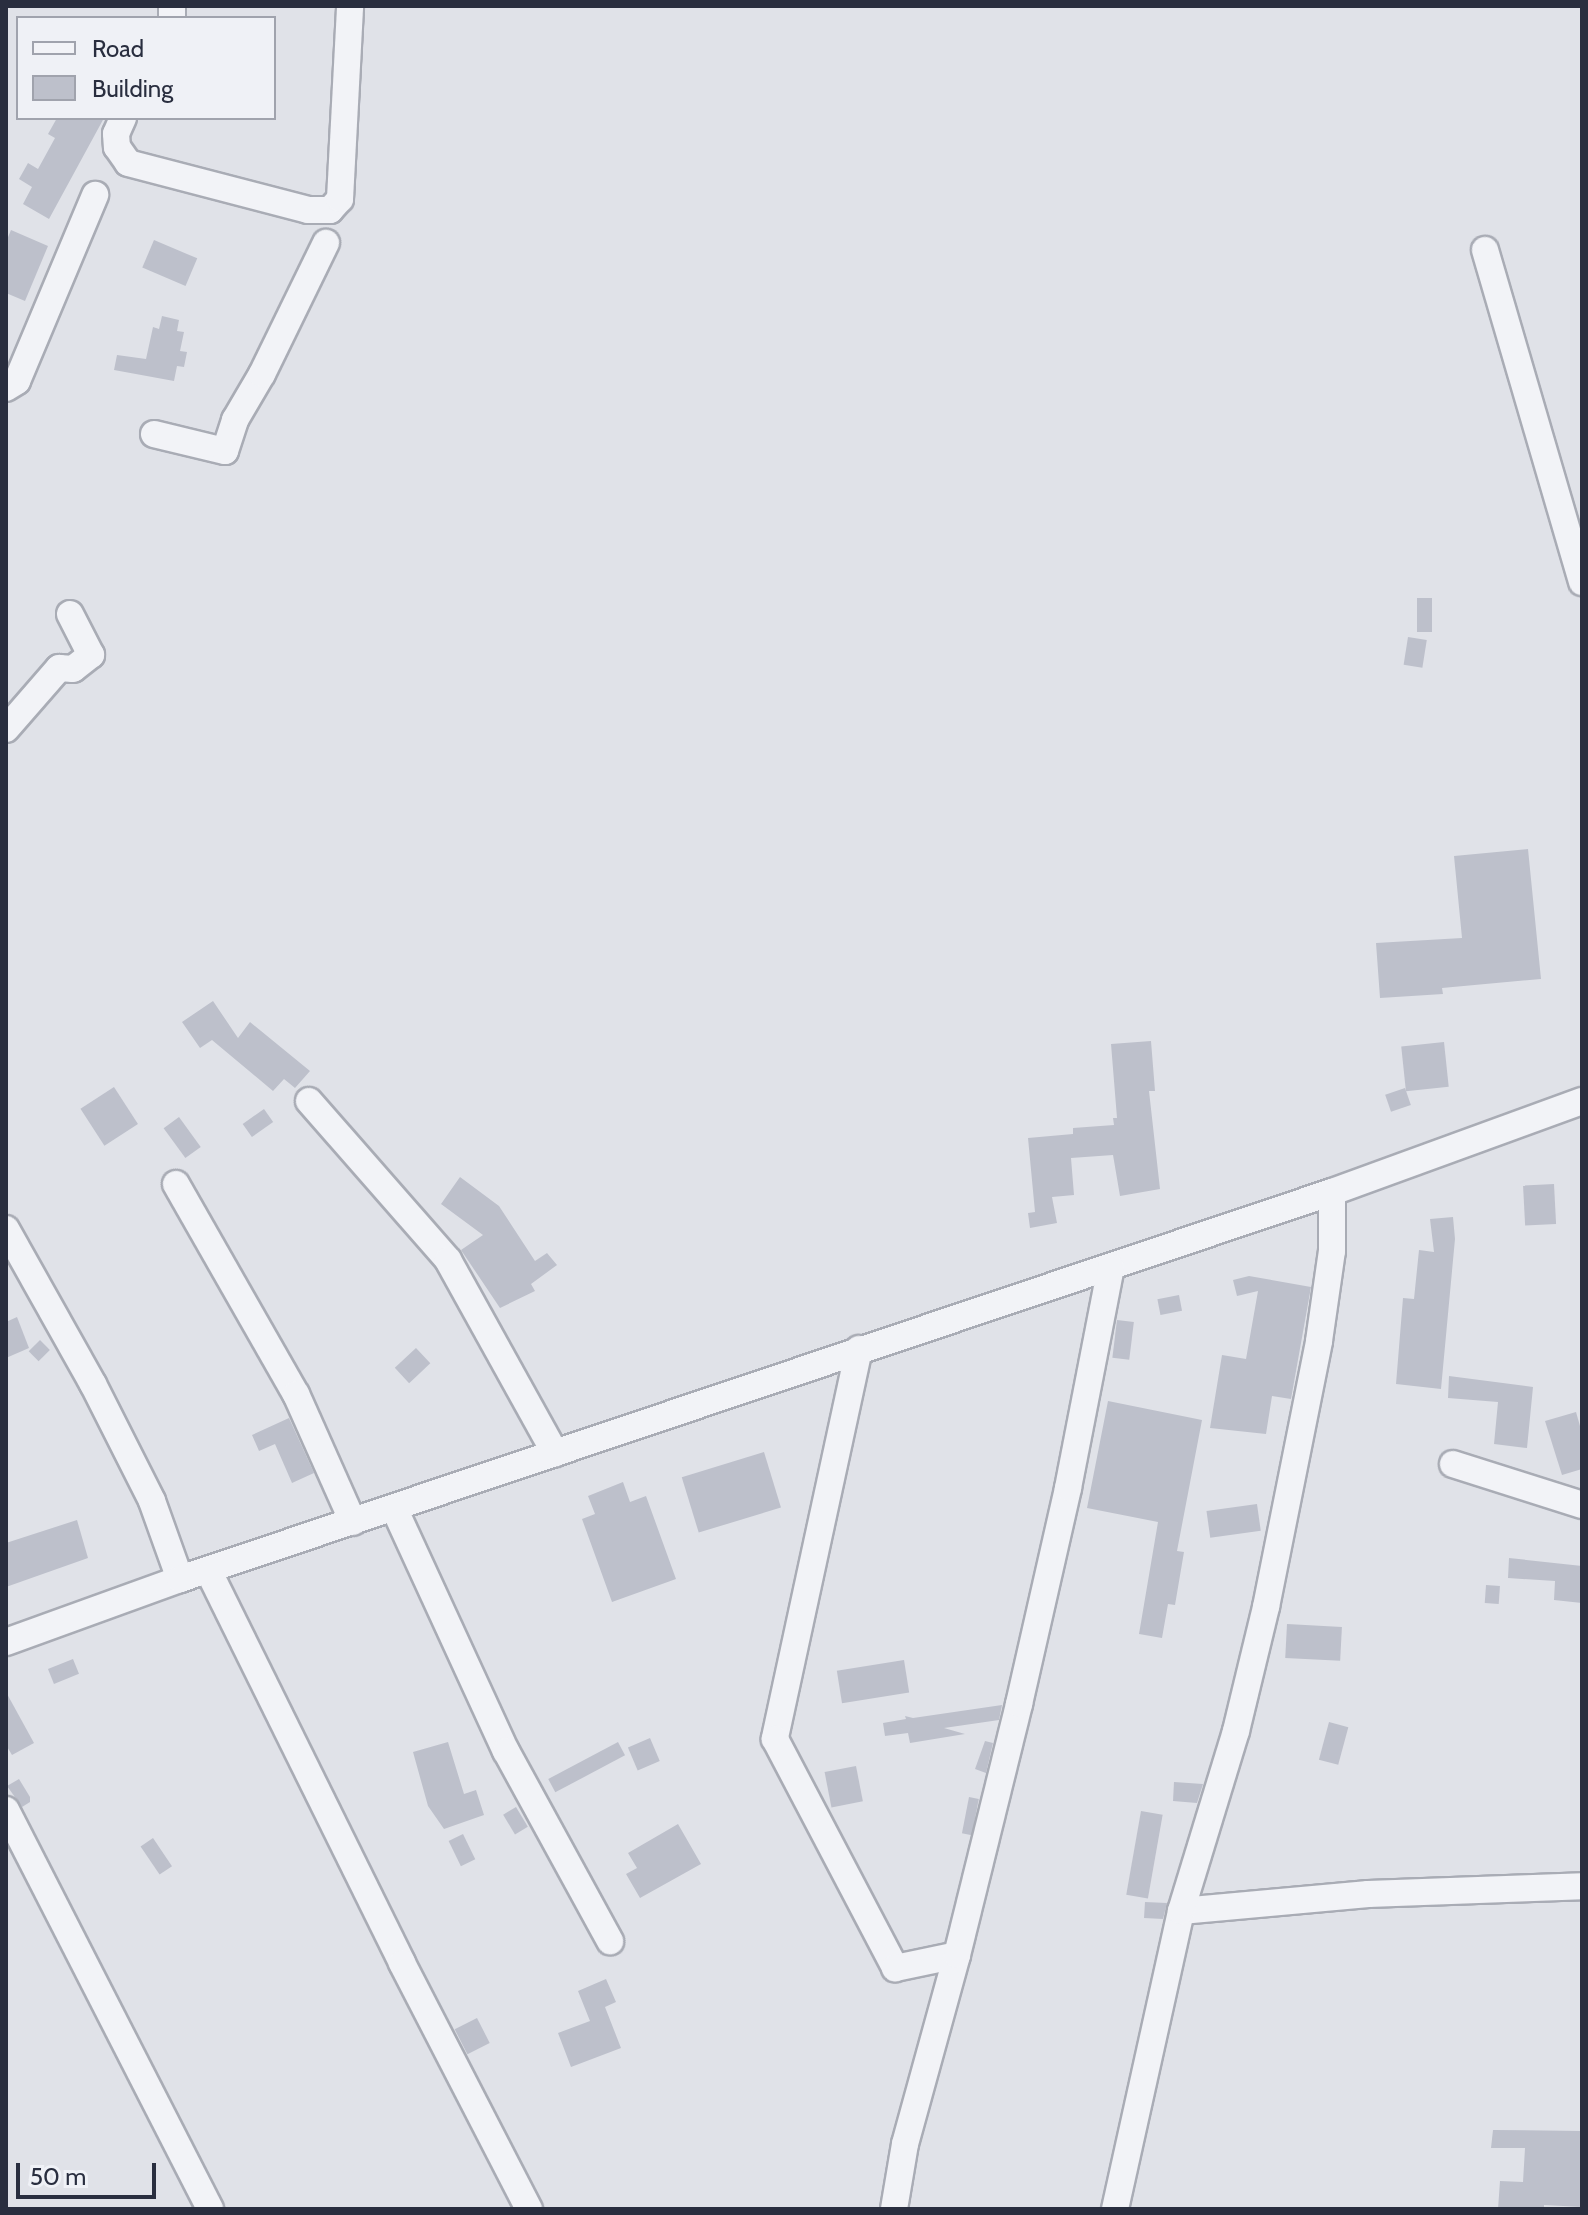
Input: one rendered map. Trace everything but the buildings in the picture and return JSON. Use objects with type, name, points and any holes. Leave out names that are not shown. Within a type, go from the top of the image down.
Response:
[{"type":"street","points":[[122,120],[116,134],[117,147],[128,163],[308,210],[330,210],[340,199],[350,6]]},
{"type":"street","points":[[6,388],[17,381],[95,195]]},
{"type":"street","points":[[154,434],[225,451],[235,420],[262,374],[326,243]]},
{"type":"street","points":[[1485,250],[1582,582]]},
{"type":"street","points":[[6,729],[59,668],[73,669],[91,655],[70,614]]},
{"type":"street","points":[[309,1101],[448,1260],[555,1453]]},
{"type":"street","points":[[6,1642],[180,1579],[1332,1192],[1582,1101]]},
{"type":"street","points":[[176,1184],[296,1394],[353,1522]]},
{"type":"street","points":[[1115,2209],[1181,1911],[1236,1731],[1297,1459],[1332,1251],[1332,1192]]},
{"type":"street","points":[[6,1229],[93,1384],[152,1501],[180,1579]]},
{"type":"street","points":[[894,2209],[905,2144],[957,1955],[1065,1503],[1111,1267]]},
{"type":"street","points":[[859,1349],[775,1739],[895,1968],[957,1955]]},
{"type":"street","points":[[1453,1464],[1580,1510]]},
{"type":"street","points":[[394,1508],[506,1751],[610,1941]]},
{"type":"street","points":[[208,1570],[402,1963],[529,2209]]},
{"type":"street","points":[[6,1810],[210,2209]]},
{"type":"street","points":[[1181,1911],[1368,1894],[1582,1886]]}]
